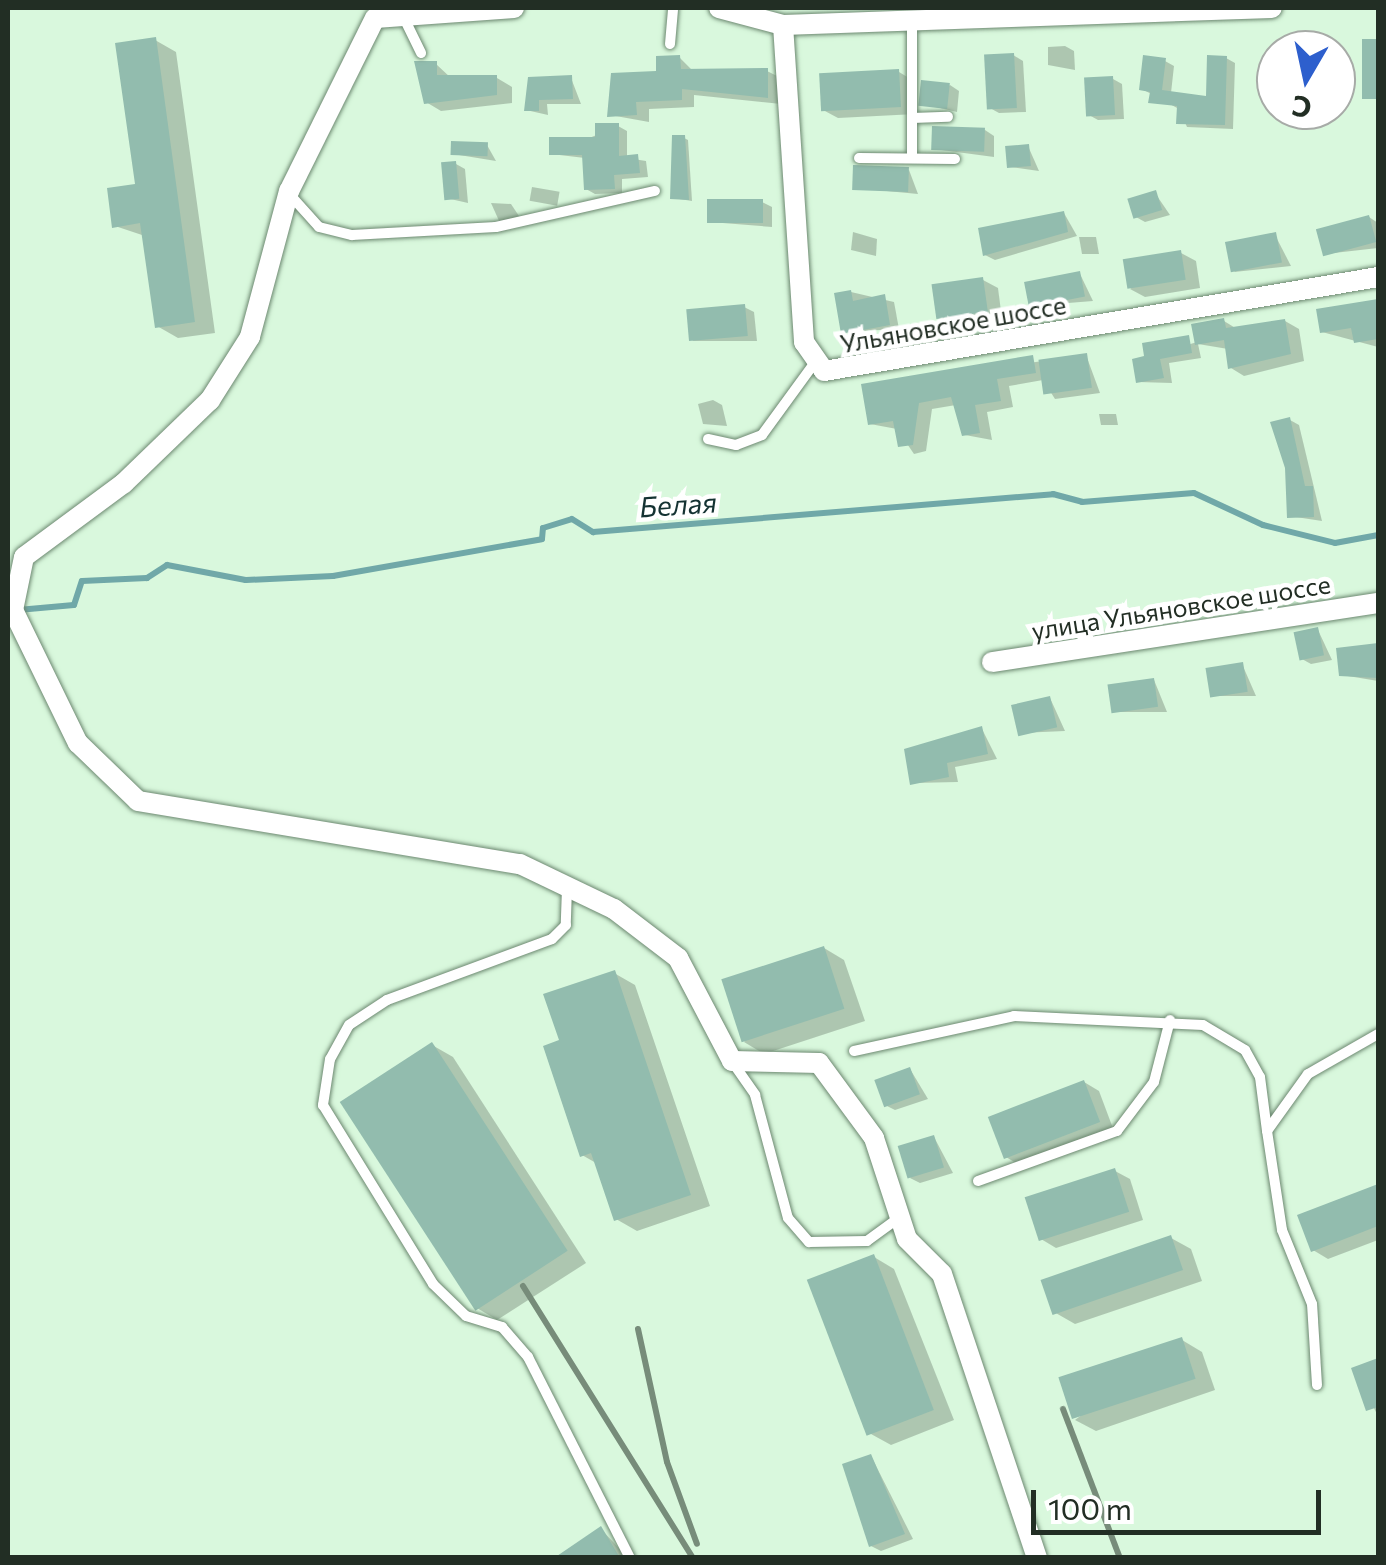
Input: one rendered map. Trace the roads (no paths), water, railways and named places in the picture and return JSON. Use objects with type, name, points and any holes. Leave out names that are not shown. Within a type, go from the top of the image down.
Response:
[{"type":"street","points":[[514,8],[375,18],[289,191],[250,336],[210,400],[124,483],[24,557],[12,610],[78,743],[138,801],[520,864],[566,886],[678,958],[732,1061],[820,1064],[874,1138],[907,1239],[942,1274],[1037,1558]]},
{"type":"street","points":[[719,8],[784,25],[1272,8]]},
{"type":"street","name":"Ульяновское шоссе","points":[[784,25],[804,342],[824,371],[1378,277]]},
{"type":"street","name":"улица Ульяновское шоссе","points":[[992,662],[1378,603]]},
{"type":"lane","points":[[670,44],[673,8]]},
{"type":"lane","points":[[403,16],[421,52]]},
{"type":"lane","points":[[912,22],[912,158]]},
{"type":"lane","points":[[912,118],[948,117]]},
{"type":"lane","points":[[859,158],[955,159]]},
{"type":"lane","points":[[289,191],[319,228],[352,235],[496,227],[656,191]]},
{"type":"lane","points":[[708,439],[736,444],[762,435],[817,360]]},
{"type":"lane","points":[[566,886],[566,925],[552,939],[387,1000],[349,1025],[330,1060],[322,1105],[433,1284],[466,1316],[502,1327],[528,1358],[630,1558]]},
{"type":"lane","points":[[854,1050],[1014,1016],[1170,1020],[1233,1037],[1260,1077],[1272,1192],[1312,1304],[1317,1385]]},
{"type":"lane","points":[[978,1181],[1117,1131],[1154,1082],[1170,1020]]},
{"type":"lane","points":[[1267,1131],[1308,1074],[1378,1034]]},
{"type":"lane","points":[[732,1061],[755,1096],[788,1218],[809,1242],[867,1240],[900,1217]]},
{"type":"waterway","name":"Белая","points":[[18,610],[74,605],[82,581],[147,578],[167,565],[246,580],[333,576],[542,539],[543,528],[572,519],[593,532],[1053,494],[1082,502],[1194,493],[1263,525],[1335,543],[1378,535]]},
{"type":"railway","points":[[523,1286],[693,1558]]},
{"type":"railway","points":[[638,1329],[667,1462],[697,1544]]},
{"type":"railway","points":[[1063,1409],[1120,1558]]}]
